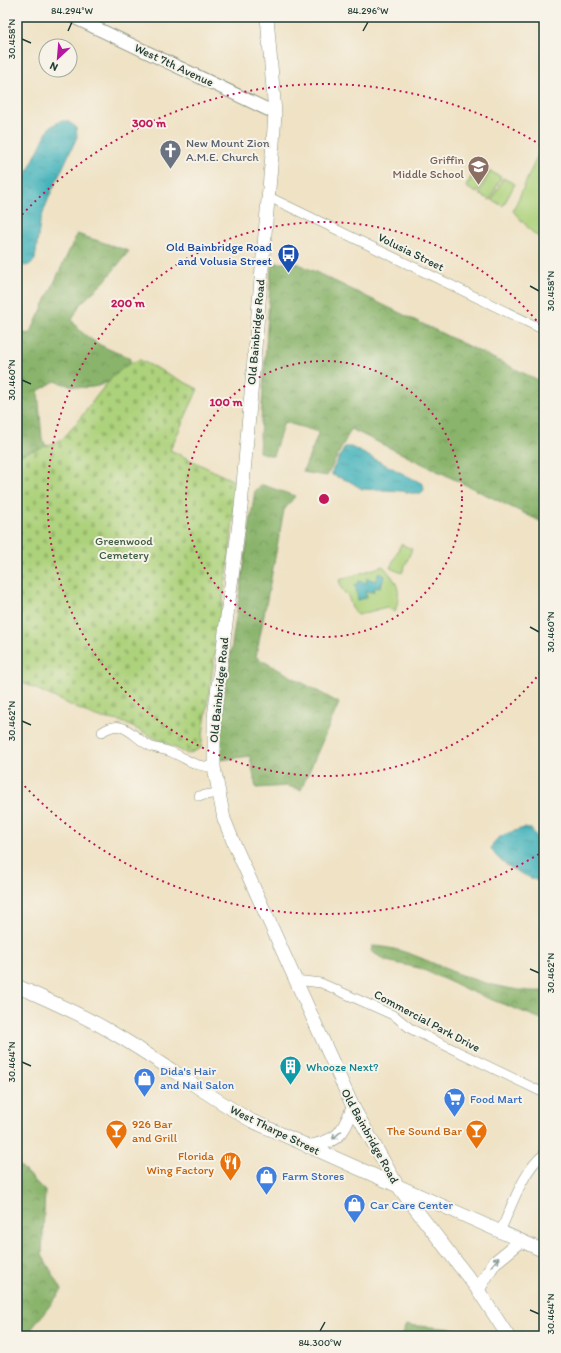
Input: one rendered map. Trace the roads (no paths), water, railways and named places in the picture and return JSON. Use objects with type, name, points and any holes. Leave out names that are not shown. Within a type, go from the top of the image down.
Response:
[{"type":"main road","name":"Old Bainbridge Road","points":[[267,17],[274,113],[242,507],[214,717],[214,768],[218,794],[224,819],[235,846],[353,1107],[397,1185],[478,1290],[508,1336]]},
{"type":"main road","name":"West Tharpe Street","points":[[17,986],[75,1012],[108,1030],[222,1104],[252,1121],[544,1251]]},
{"type":"main road","points":[[308,1147],[330,1142],[341,1132],[353,1107]]},
{"type":"main road","points":[[478,1290],[494,1263],[502,1254],[521,1241]]},
{"type":"street","name":"West 7th Avenue","points":[[73,17],[274,113]]},
{"type":"street","name":"Volusia Street","points":[[267,196],[544,330]]},
{"type":"street","points":[[102,732],[108,728],[114,727],[128,729],[149,746],[169,752],[192,764],[214,768]]},
{"type":"street","points":[[199,796],[218,794]]},
{"type":"street","name":"Commercial Park Drive","points":[[295,980],[321,983],[396,1016],[411,1029],[544,1093]]},
{"type":"street","points":[[500,1232],[528,1172],[538,1158],[544,1154]]},
{"type":"water","points":[[60,121],[67,121],[76,127],[77,137],[49,197],[40,222],[35,260],[29,265],[25,266],[17,263],[17,193],[49,128]]},
{"type":"water","points":[[345,447],[351,447],[423,484],[424,490],[421,493],[411,493],[402,491],[362,489],[349,481],[332,475],[332,471]]},
{"type":"water","points":[[379,573],[385,576],[380,587],[375,588],[373,592],[365,591],[367,597],[358,600],[356,588],[354,586],[359,581],[366,583],[367,578],[375,581]]},
{"type":"water","points":[[524,828],[531,829],[544,847],[544,884],[514,870],[495,855],[491,848],[500,837]]},
{"type":"place","name":"New Mount Zion A.M.E. Church","points":[[171,170]]},
{"type":"place","name":"Griffin Middle School","points":[[479,186]]},
{"type":"place","name":"Old Bainbridge Road and Volusia Street","points":[[288,274]]},
{"type":"place","name":"Whooze Next?","points":[[290,1086]]},
{"type":"place","name":"Dida's Hair and Nail Salon","points":[[145,1098]]},
{"type":"place","name":"Food Mart","points":[[454,1118]]},
{"type":"place","name":"926 Bar and Grill","points":[[117,1150]]},
{"type":"place","name":"The Sound Bar","points":[[477,1150]]},
{"type":"place","name":"Florida Wing Factory","points":[[230,1182]]},
{"type":"place","name":"Farm Stores","points":[[266,1196]]},
{"type":"place","name":"Car Care Center","points":[[355,1224]]},
{"type":"park label","name":"Greenwood Cemetery","points":[[124,548]]}]
